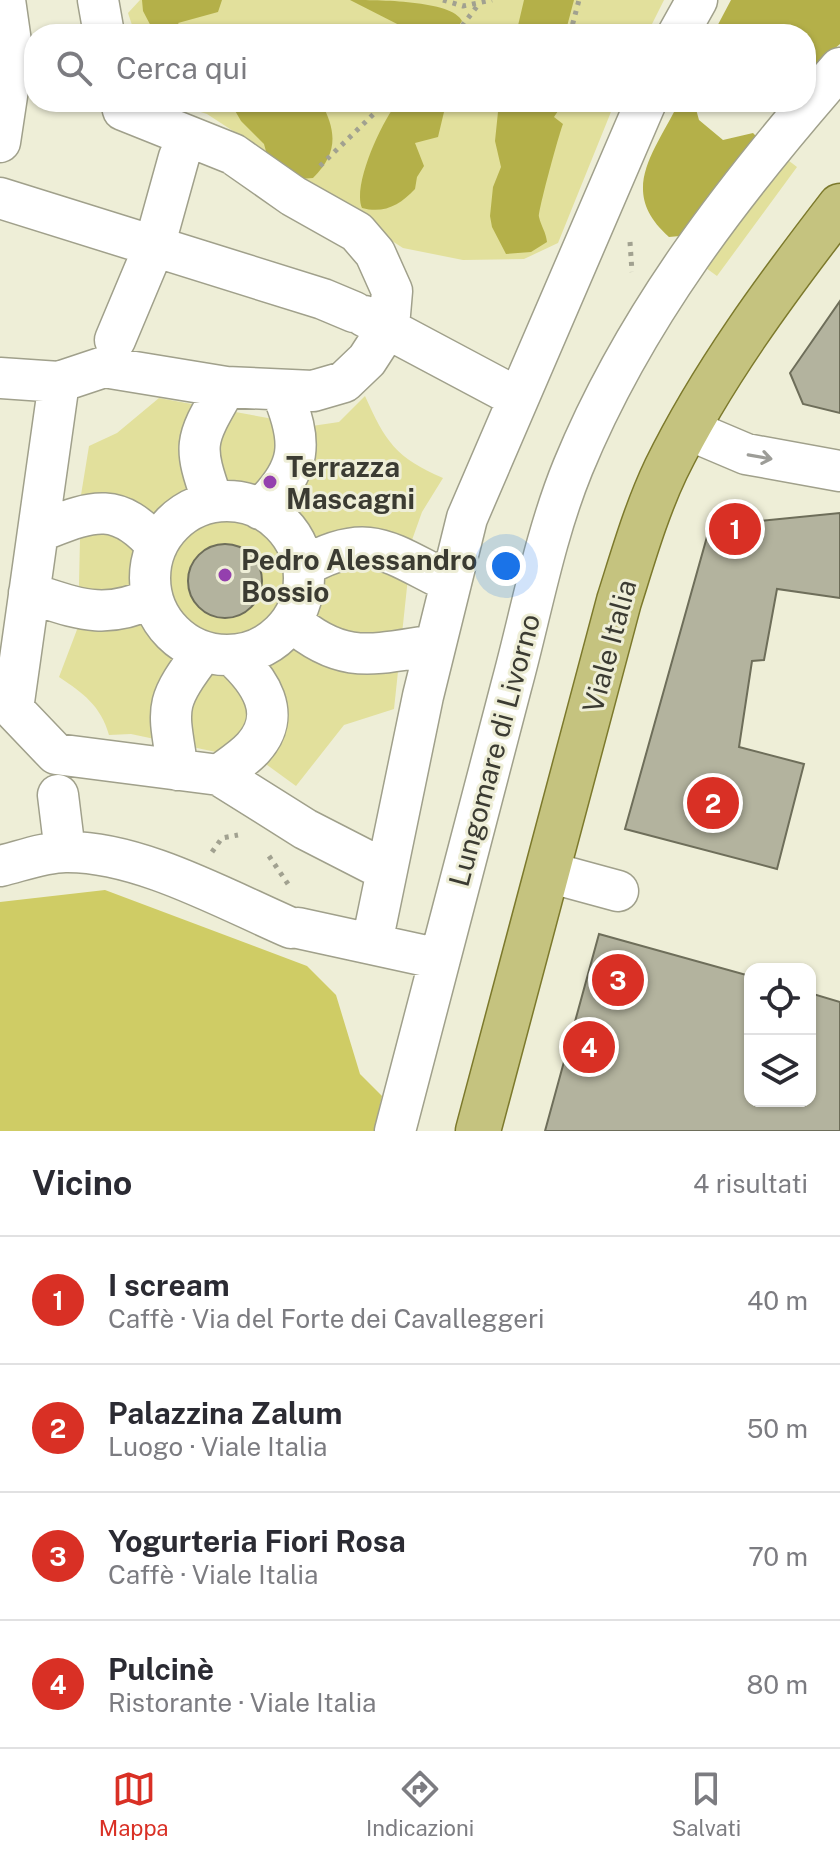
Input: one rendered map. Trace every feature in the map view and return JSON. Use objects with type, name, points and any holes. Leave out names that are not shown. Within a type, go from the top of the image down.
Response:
[{"type":"main road","name":"Viale Italia","points":[[478,1131],[624,588],[665,472],[687,429],[743,340],[840,206]]},
{"type":"street","points":[[0,142],[23,55],[5,0]]},
{"type":"street","points":[[98,0],[102,24]]},
{"type":"street","points":[[684,24],[697,0]]},
{"type":"street","name":"Lungomare di Livorno","points":[[816,96],[840,68]]},
{"type":"street","points":[[111,350],[226,387],[313,391],[344,382],[367,360],[367,317],[392,291],[375,253],[357,232],[293,196],[233,154],[181,148],[126,112]]},
{"type":"street","points":[[372,943],[435,645],[467,518],[642,112]]},
{"type":"street","name":"Lungomare di Livorno","points":[[395,1131],[542,561],[573,467],[617,377],[684,262],[763,158],[802,112]]},
{"type":"street","points":[[0,378],[59,382],[111,350],[154,247],[181,148]]},
{"type":"street","points":[[0,198],[367,317],[518,398]]},
{"type":"street","points":[[59,382],[29,593],[6,708],[57,780],[65,852]]},
{"type":"street","points":[[213,502],[198,460],[197,444],[226,387]]},
{"type":"street","points":[[260,509],[283,487],[297,461],[290,410],[281,390]]},
{"type":"street","points":[[687,429],[746,454],[840,471]]},
{"type":"street","points":[[178,770],[169,707],[176,688],[218,654],[266,645],[291,621],[301,601],[303,567],[289,533],[260,509],[237,502],[213,502],[179,517],[157,546],[149,577],[152,598],[171,631],[218,654],[257,678],[267,705],[264,729],[254,748],[219,775]]},
{"type":"street","points":[[38,532],[86,513],[120,513],[138,524],[157,546]]},
{"type":"street","points":[[303,567],[337,550],[367,546],[451,583]]},
{"type":"street","points":[[29,593],[93,613],[126,610],[152,598]]},
{"type":"street","points":[[291,621],[325,647],[349,655],[435,645]]},
{"type":"street","points":[[57,780],[178,770],[219,775],[305,829],[385,870]]},
{"type":"street","points":[[0,866],[65,852],[121,860],[196,877],[295,928],[440,959]]},
{"type":"street","points":[[548,872],[618,891]]},
{"type":"path","points":[[443,0],[463,6],[492,0]]},
{"type":"path","points":[[573,24],[579,0]]},
{"type":"path","points":[[464,24],[478,5]]},
{"type":"path","points":[[293,196],[376,112]]},
{"type":"shaded area","points":[[140,0],[664,0],[652,24],[132,24],[128,13]]},
{"type":"shaded area","points":[[142,0],[222,0],[218,12],[179,24],[150,24],[143,11]]},
{"type":"shaded area","points":[[350,0],[429,5],[455,14],[462,21],[460,24],[397,24]]},
{"type":"shaded area","points":[[524,0],[574,0],[568,24],[518,24]]},
{"type":"shaded area","points":[[731,0],[840,0],[840,44],[816,64],[816,24],[718,24]]},
{"type":"shaded area","points":[[201,112],[611,112],[558,243],[524,259],[463,260],[403,248],[267,161],[253,144]]},
{"type":"shaded area","points":[[236,112],[325,112],[332,133],[331,151],[313,178],[299,179],[267,155],[264,144]]},
{"type":"shaded area","points":[[390,112],[444,112],[438,137],[415,143],[424,166],[417,177],[415,189],[397,204],[370,210],[362,208],[361,185],[377,138]]},
{"type":"shaded area","points":[[498,112],[557,112],[554,117],[563,124],[539,217],[547,242],[531,252],[506,254],[492,227],[493,187],[501,167],[495,141]]},
{"type":"shaded area","points":[[674,112],[697,112],[699,120],[723,140],[753,133],[756,136],[680,236],[669,237],[645,204],[643,187],[652,155]]},
{"type":"shaded area","points":[[780,154],[797,167],[717,276],[699,263]]},
{"type":"shaded area","points":[[365,396],[379,425],[394,446],[414,463],[443,478],[422,512],[412,540],[394,709],[344,725],[296,786],[263,762],[131,734],[109,735],[90,701],[59,677],[78,627],[81,495],[89,446],[117,433],[159,398],[312,426],[339,422]]},
{"type":"shaded area","points":[[105,890],[307,966],[336,995],[360,1074],[382,1096],[374,1131],[0,1131],[0,902]]},
{"type":"building","points":[[840,301],[840,413],[803,404],[790,373]]},
{"type":"building","points":[[840,513],[840,598],[777,589],[764,660],[752,661],[739,747],[804,764],[777,869],[625,829],[710,526]]},
{"type":"building","name":"Pedro Alessandro Bossio","points":[[225,544],[246,550],[256,560],[262,581],[256,602],[246,612],[225,618],[204,612],[194,602],[188,581],[194,560],[204,550]]},
{"type":"building","points":[[599,934],[744,974],[744,1107],[816,1107],[816,995],[840,1002],[840,1131],[545,1131]]},
{"type":"place","name":"Terrazza Mascagni","points":[[270,482]]},
{"type":"place","name":"I scream","points":[[735,529]]},
{"type":"place","name":"Pedro Alessandro Bossio","points":[[225,575]]},
{"type":"place","name":"Palazzina Zalum","points":[[713,803]]},
{"type":"place","name":"Yogurteria Fiori Rosa","points":[[618,980]]},
{"type":"place","name":"Pulcinè","points":[[589,1047]]}]
